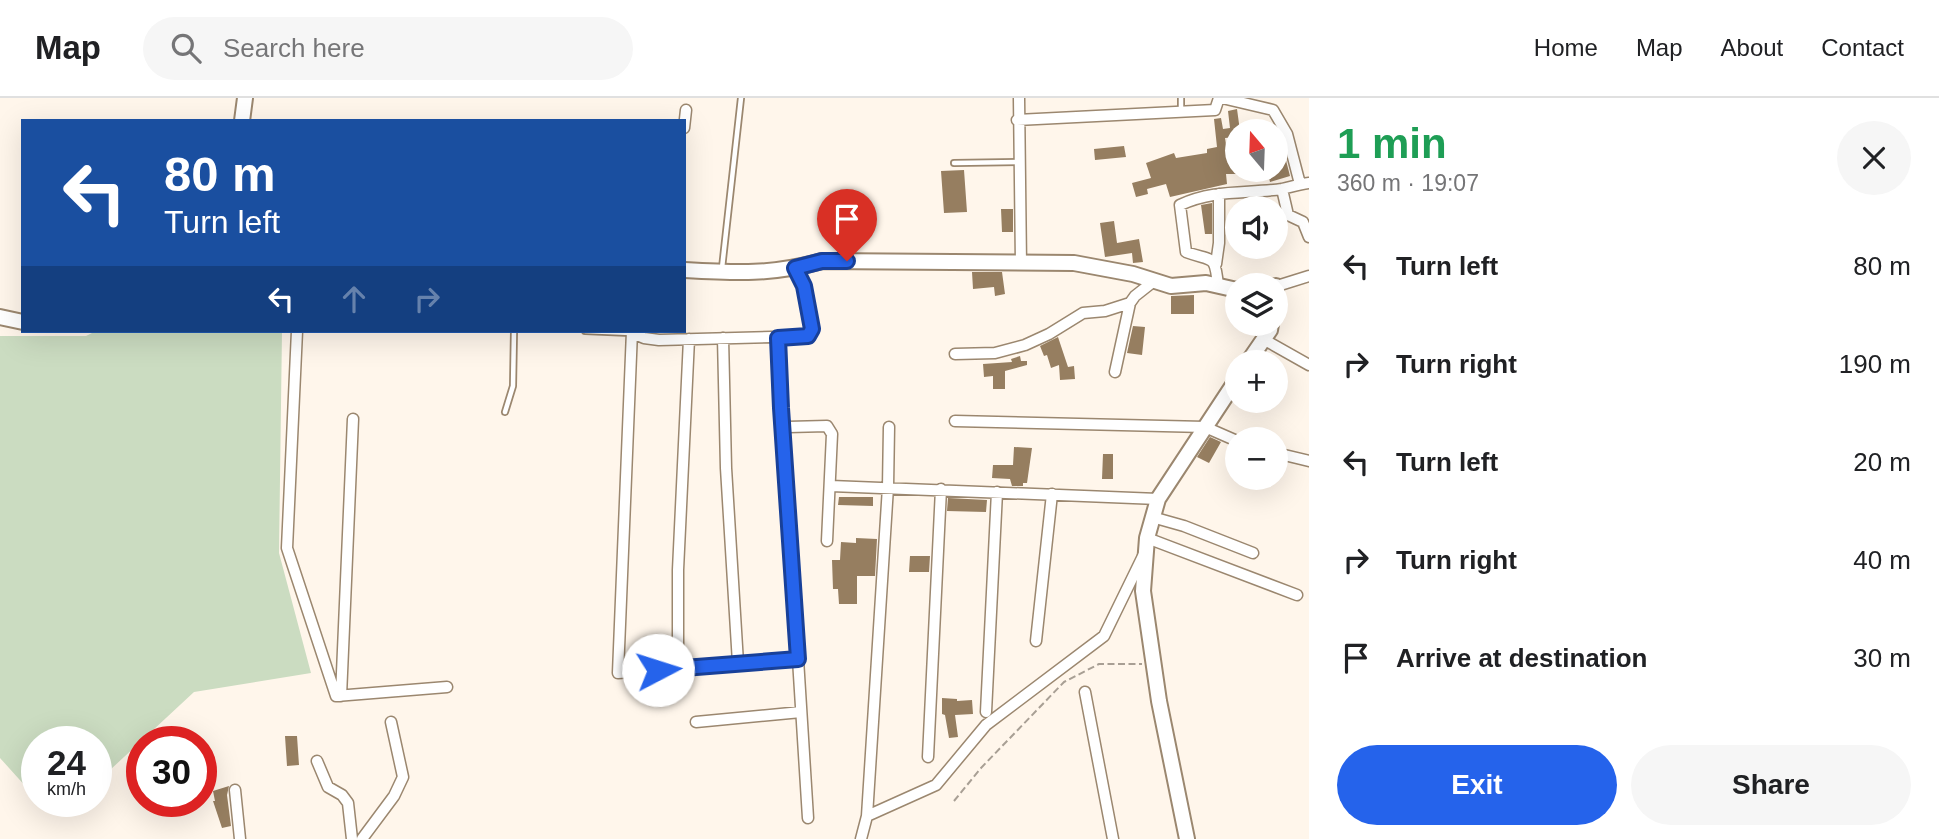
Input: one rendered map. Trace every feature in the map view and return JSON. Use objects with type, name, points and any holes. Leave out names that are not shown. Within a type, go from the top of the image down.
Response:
[{"type":"street","points":[[243,119],[245,98]]},
{"type":"street","points":[[1019,98],[1017,120],[1021,264]]},
{"type":"street","points":[[1017,120],[1216,110],[1220,98],[1273,110],[1287,134],[1304,184],[1282,189],[1237,190],[1190,200],[1179,207],[1185,252],[1213,260],[1216,264]]},
{"type":"street","points":[[686,119],[687,110]]},
{"type":"street","points":[[1282,189],[1288,215],[1303,222],[1309,237]]},
{"type":"street","points":[[1218,286],[1216,264],[1219,194]]},
{"type":"street","points":[[686,270],[747,274],[795,268],[822,261],[1074,263],[1133,274],[1171,286],[1206,283],[1225,287]]},
{"type":"street","points":[[634,333],[644,338],[659,340],[808,336],[812,329],[804,286],[795,268]]},
{"type":"street","points":[[1288,284],[1309,276]]},
{"type":"street","points":[[1115,373],[1130,303],[1154,281]]},
{"type":"street","points":[[955,354],[995,353],[1025,345],[1083,313],[1105,311],[1130,303]]},
{"type":"street","points":[[0,317],[21,322]]},
{"type":"street","points":[[297,333],[287,548],[335,696],[447,687]]},
{"type":"street","points":[[632,333],[618,673],[798,659]]},
{"type":"street","points":[[1256,350],[1265,336]]},
{"type":"street","points":[[723,338],[726,468],[738,663]]},
{"type":"street","points":[[778,338],[808,818]]},
{"type":"street","points":[[677,668],[678,570],[689,339]]},
{"type":"street","points":[[1264,339],[1309,365]]},
{"type":"street","points":[[1188,839],[1159,701],[1143,591],[1147,543],[1158,499],[1225,397]]},
{"type":"street","points":[[341,696],[353,419]]},
{"type":"street","points":[[782,420],[788,427],[827,426],[832,434],[827,541]]},
{"type":"street","points":[[955,421],[1205,427],[1225,436]]},
{"type":"street","points":[[861,839],[867,816],[888,487],[889,427]]},
{"type":"street","points":[[1288,456],[1309,461]]},
{"type":"street","points":[[831,486],[1158,499]]},
{"type":"street","points":[[929,757],[941,489]]},
{"type":"street","points":[[986,712],[997,492]]},
{"type":"street","points":[[1036,641],[1052,494]]},
{"type":"street","points":[[1152,517],[1184,526],[1253,553]]},
{"type":"street","points":[[867,816],[936,785],[986,725],[1104,636],[1147,543]]},
{"type":"street","points":[[1147,543],[1297,594]]},
{"type":"street","points":[[1085,692],[1113,839]]},
{"type":"street","points":[[696,722],[801,712]]},
{"type":"street","points":[[362,839],[394,796],[402,777],[391,722]]},
{"type":"street","points":[[317,761],[328,787],[342,795],[348,803],[352,839]]},
{"type":"street","points":[[235,790],[240,839]]},
{"type":"lane","points":[[1181,98],[1181,112]]},
{"type":"lane","points":[[722,272],[741,99]]},
{"type":"lane","points":[[954,163],[1019,162]]},
{"type":"lane","points":[[505,412],[513,386],[514,333]]},
{"type":"path","points":[[954,800],[1064,682],[1099,664],[1155,664]]},
{"type":"green space","points":[[282,333],[279,553],[311,673],[194,692],[157,726],[126,726],[126,755],[112,768],[112,726],[21,726],[21,781],[0,758],[0,336]]},
{"type":"building","points":[[1237,109],[1238,119],[1229,119],[1228,111]]},
{"type":"building","points":[[1221,118],[1227,184],[1170,197],[1166,184],[1147,189],[1148,194],[1136,197],[1132,183],[1151,178],[1146,163],[1174,153],[1176,158],[1207,153],[1207,149],[1217,147],[1214,119]]},
{"type":"building","points":[[1124,146],[1126,157],[1095,160],[1094,149]]},
{"type":"building","points":[[964,170],[967,212],[944,213],[941,171]]},
{"type":"building","points":[[1212,203],[1212,234],[1205,234],[1201,205]]},
{"type":"building","points":[[1001,209],[1013,209],[1013,232],[1002,232]]},
{"type":"building","points":[[1114,221],[1117,243],[1139,239],[1143,262],[1133,263],[1132,253],[1105,257],[1100,223]]},
{"type":"building","points":[[972,272],[1002,272],[1005,294],[995,296],[994,287],[973,289]]},
{"type":"building","points":[[1194,295],[1194,314],[1171,314],[1171,296]]},
{"type":"building","points":[[1133,326],[1145,327],[1142,355],[1127,353]]},
{"type":"building","points":[[1058,337],[1068,367],[1074,366],[1075,379],[1060,380],[1059,365],[1051,368],[1047,355],[1044,356],[1040,346]]},
{"type":"building","points":[[1020,356],[1021,361],[1027,361],[1027,365],[1005,371],[1005,389],[993,389],[993,376],[984,377],[983,364],[1012,362],[1011,359]]},
{"type":"building","points":[[1210,437],[1221,442],[1209,463],[1197,457]]},
{"type":"building","points":[[1014,447],[1032,448],[1027,483],[1023,483],[1023,486],[1012,486],[1010,479],[992,478],[993,465],[1013,465]]},
{"type":"building","points":[[1103,454],[1113,454],[1113,479],[1102,479]]},
{"type":"building","points":[[839,497],[873,497],[873,506],[838,505]]},
{"type":"building","points":[[948,498],[987,500],[986,512],[947,511]]},
{"type":"building","points":[[856,538],[877,539],[875,576],[857,576],[857,604],[839,604],[838,589],[833,589],[832,560],[840,560],[841,542],[856,543]]},
{"type":"building","points":[[910,556],[930,556],[929,572],[909,572]]},
{"type":"building","points":[[942,698],[972,700],[973,714],[955,715],[958,737],[949,738],[945,715],[942,714]]},
{"type":"building","points":[[285,736],[297,736],[299,765],[287,766]]},
{"type":"building","points":[[229,786],[227,795],[231,826],[222,828],[217,813],[217,790]]},
{"type":"route","points":[[658,670],[798,659],[778,338],[808,336],[812,329],[804,286],[795,268],[822,261],[847,261]]}]
